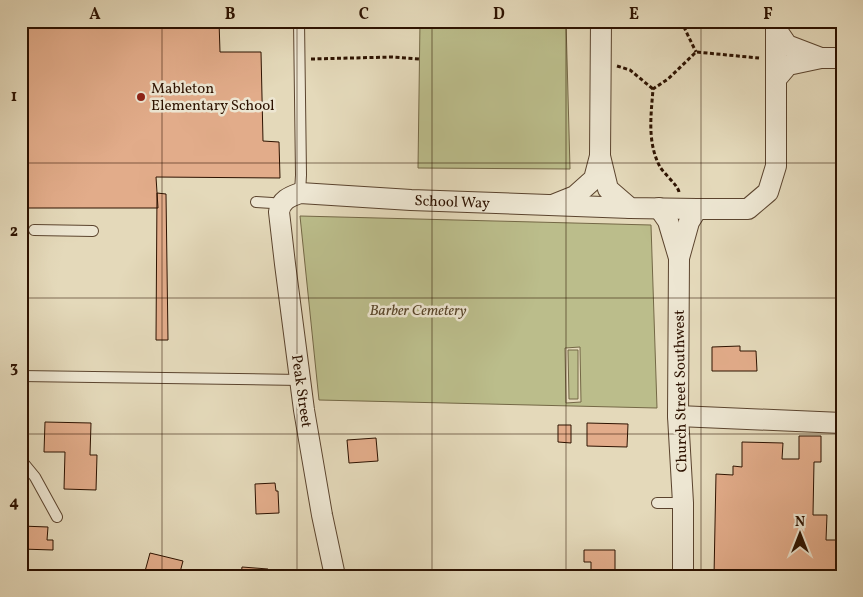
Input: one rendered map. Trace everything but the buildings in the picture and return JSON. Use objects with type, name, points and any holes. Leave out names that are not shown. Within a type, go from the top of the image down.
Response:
[{"type":"street","points":[[601,21],[600,156],[608,189],[630,208],[748,209],[768,192],[776,166],[776,25]]},
{"type":"street","points":[[776,25],[787,45],[821,58]]},
{"type":"street","points":[[777,78],[788,65],[821,58],[842,58]]},
{"type":"street","points":[[552,205],[575,196],[594,179],[600,156]]},
{"type":"street","points":[[280,208],[287,198],[300,193]]},
{"type":"street","name":"School Way","points":[[300,193],[411,200],[630,208]]},
{"type":"street","name":"Peak Street","points":[[280,208],[285,264],[300,380],[322,515],[335,576]]},
{"type":"street","points":[[659,208],[668,221],[679,258]]},
{"type":"street","name":"Church Street Southwest","points":[[682,576],[683,503],[678,416],[679,258],[689,222],[697,209]]},
{"type":"street","points":[[678,416],[842,423]]},
{"type":"lane","points":[[299,21],[300,193]]},
{"type":"lane","points":[[256,202],[272,203],[280,208]]},
{"type":"lane","points":[[34,230],[93,231]]},
{"type":"lane","points":[[21,376],[300,380]]},
{"type":"lane","points":[[21,460],[35,477],[57,517]]},
{"type":"lane","points":[[657,503],[683,503]]},
{"type":"path","points":[[681,21],[696,52]]},
{"type":"path","points":[[696,52],[764,58]]},
{"type":"path","points":[[653,89],[668,80],[696,52]]},
{"type":"path","points":[[300,59],[392,57],[420,59]]},
{"type":"path","points":[[614,65],[630,70],[653,89]]},
{"type":"path","points":[[653,89],[650,139],[661,168],[670,181],[678,188],[680,197]]},
{"type":"green space","points":[[420,21],[566,21],[570,169],[418,168]]},
{"type":"green space","name":"Barber Cemetery","points":[[300,216],[651,225],[657,408],[319,400]],"holes":[[[580,347],[581,402],[566,403],[565,348]]]},
{"type":"green space","points":[[568,350],[578,350],[578,399],[569,399]]},
{"type":"place","name":"Mableton Elementary School","points":[[141,97]]}]
